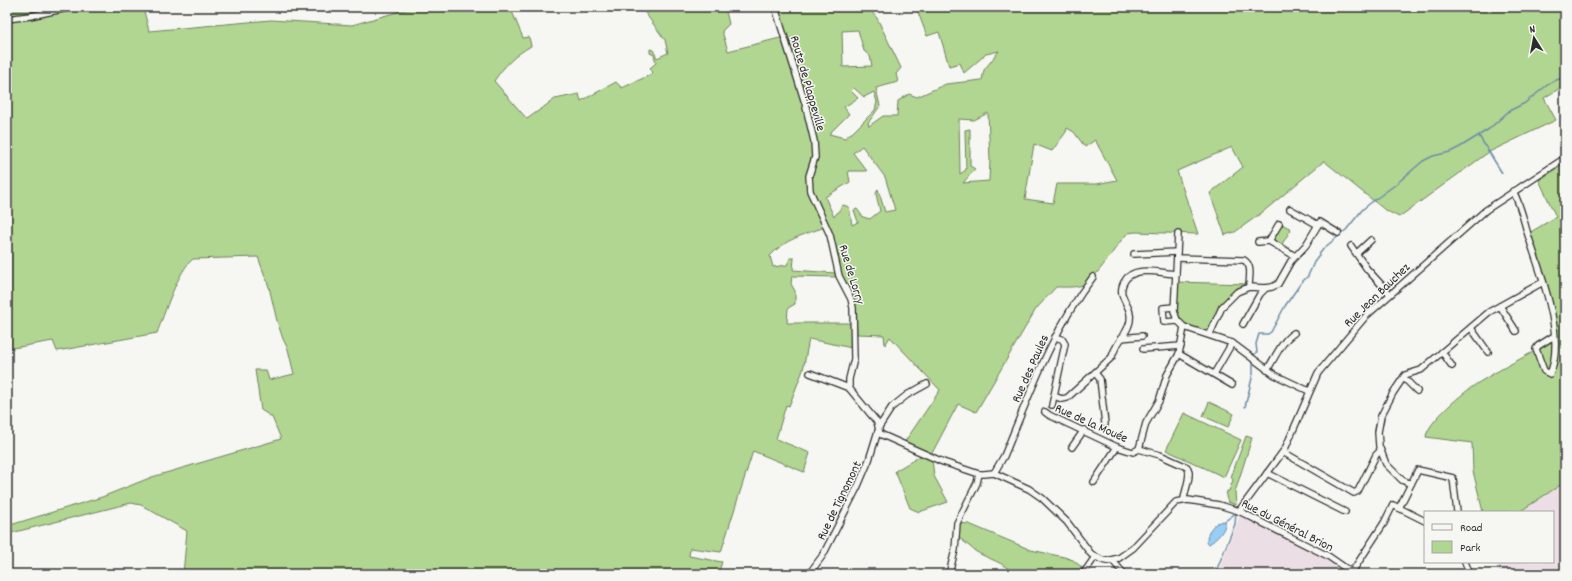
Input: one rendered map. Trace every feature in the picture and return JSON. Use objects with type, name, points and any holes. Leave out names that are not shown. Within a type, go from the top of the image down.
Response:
[{"type":"street","points":[[7,19],[30,16],[70,7]]},
{"type":"street","name":"Route de Plappeville","points":[[775,7],[805,103],[814,141],[814,157],[812,166]]},
{"type":"street","name":"Rue Jean Bauchez","points":[[1239,511],[1283,452],[1318,373],[1366,316],[1486,210],[1565,158]]},
{"type":"street","name":"Rue de Lorry","points":[[812,166],[809,176],[810,191],[830,235],[839,276],[851,299],[853,308],[854,359],[849,379],[849,388]]},
{"type":"street","points":[[1513,191],[1550,304],[1554,336],[1555,354],[1550,374],[1544,371],[1536,349],[1538,346],[1554,336]]},
{"type":"street","points":[[1290,209],[1318,226]]},
{"type":"street","points":[[1210,334],[1222,307],[1227,300],[1237,292],[1249,287],[1266,288],[1278,284],[1287,266],[1294,256],[1306,245],[1320,222],[1338,233]]},
{"type":"street","points":[[1269,241],[1279,224]]},
{"type":"street","points":[[1178,234],[1174,307],[1174,314],[1178,321],[1184,327],[1210,334],[1232,343],[1267,370],[1287,382],[1309,391]]},
{"type":"street","points":[[1357,253],[1371,240]]},
{"type":"street","points":[[1258,242],[1269,241],[1294,256]]},
{"type":"street","points":[[1351,246],[1367,269],[1390,294]]},
{"type":"street","points":[[1134,254],[1177,255],[1244,260],[1250,268],[1249,287]]},
{"type":"street","points":[[1054,396],[1062,399],[1067,398],[1112,357],[1114,350],[1131,319],[1122,295],[1122,288],[1127,277],[1132,273],[1138,272],[1176,274]]},
{"type":"street","name":"Rue des Paules","points":[[991,473],[1004,456],[1055,337],[1077,299],[1093,277]]},
{"type":"street","points":[[1410,484],[1402,480],[1386,464],[1380,451],[1378,432],[1381,416],[1388,402],[1407,374],[1421,370],[1489,312],[1544,282]]},
{"type":"street","points":[[1242,324],[1260,294],[1266,288]]},
{"type":"street","points":[[1500,306],[1516,331]]},
{"type":"street","points":[[1174,307],[1163,308],[1164,322],[1178,321]]},
{"type":"street","points":[[1139,449],[1146,423],[1159,402],[1167,375],[1179,354],[1184,327]]},
{"type":"street","points":[[1471,328],[1488,352]]},
{"type":"street","points":[[1267,370],[1288,336],[1294,333]]},
{"type":"street","points":[[1121,338],[1142,336]]},
{"type":"street","points":[[1052,405],[1065,344],[1062,339],[1055,337]]},
{"type":"street","points":[[1214,374],[1232,343]]},
{"type":"street","points":[[1143,349],[1181,346]]},
{"type":"street","points":[[1442,352],[1452,366]]},
{"type":"street","points":[[1179,354],[1232,385]]},
{"type":"street","points":[[810,373],[849,388],[874,417],[882,436],[943,462],[978,474],[991,473],[1029,489],[1050,504],[1067,522],[1091,554],[1095,557],[1107,561],[1113,561],[1132,548],[1176,502],[1184,500]]},
{"type":"street","points":[[1095,373],[1100,379],[1105,424]]},
{"type":"street","points":[[1404,378],[1417,391]]},
{"type":"street","name":"Rue de Tignomont","points":[[809,574],[823,555],[858,486],[869,460],[878,429],[892,407],[907,395],[927,384]]},
{"type":"street","name":"Rue de la Mouée","points":[[1045,412],[1117,447],[1133,452],[1139,449],[1160,455],[1189,468],[1184,500]]},
{"type":"street","points":[[1072,447],[1084,430]]},
{"type":"street","points":[[1094,482],[1117,447]]},
{"type":"street","points":[[1283,452],[1354,493],[1358,491],[1376,455],[1380,451]]},
{"type":"street","points":[[1399,508],[1418,470],[1453,478],[1457,511]]},
{"type":"street","points":[[1267,473],[1345,512]]},
{"type":"street","points":[[949,574],[955,550],[957,523],[977,483],[978,474]]},
{"type":"street","name":"Rue du Général Brion","points":[[1184,500],[1198,501],[1239,511],[1322,553],[1353,573]]},
{"type":"street","points":[[1353,573],[1393,506],[1424,520]]},
{"type":"street","points":[[1083,574],[1095,557]]},
{"type":"street","points":[[1113,561],[1124,574]]},
{"type":"street","points":[[1465,563],[1470,574]]},
{"type":"shaded area","points":[[1565,476],[1565,574],[1499,574],[1497,563],[1554,563],[1554,511],[1508,511]]},
{"type":"shaded area","points":[[1240,515],[1310,549],[1336,563],[1350,574],[1217,574]]},
{"type":"green space","points":[[7,7],[143,7],[149,31],[271,20],[352,25],[415,7],[513,7],[511,9],[523,38],[529,37],[531,46],[510,61],[494,81],[527,119],[555,99],[579,94],[581,101],[616,82],[622,88],[652,74],[650,68],[656,63],[654,55],[650,53],[650,49],[653,50],[657,58],[668,53],[665,40],[643,10],[644,7],[725,7],[729,24],[722,31],[728,51],[784,37],[777,7],[867,7],[877,18],[901,68],[896,74],[898,82],[876,88],[880,106],[868,123],[869,126],[883,116],[897,116],[898,101],[909,94],[917,97],[946,84],[982,80],[984,70],[999,51],[986,54],[964,73],[960,63],[949,66],[939,32],[927,36],[916,7],[1565,7],[1565,85],[1544,98],[1556,120],[1489,152],[1399,217],[1385,210],[1324,161],[1264,211],[1235,232],[1225,235],[1210,193],[1243,167],[1232,147],[1177,171],[1198,234],[1128,233],[1095,275],[1085,284],[1075,287],[1056,287],[1036,309],[976,412],[958,404],[931,455],[904,443],[940,390],[890,337],[885,345],[884,335],[857,334],[856,307],[841,275],[825,227],[802,235],[782,245],[770,256],[773,267],[787,265],[790,258],[794,258],[793,270],[835,273],[837,277],[792,276],[791,284],[795,291],[795,304],[788,308],[787,323],[852,323],[852,348],[809,339],[803,370],[789,406],[786,405],[776,439],[810,453],[804,472],[753,451],[721,552],[690,548],[689,556],[722,562],[718,574],[183,574],[187,531],[141,505],[131,503],[7,534],[7,526],[102,497],[152,477],[281,439],[272,417],[261,410],[255,370],[266,370],[269,380],[294,374],[288,349],[277,321],[269,287],[258,257],[193,259],[187,265],[177,283],[157,333],[57,351],[53,341],[7,349]],"holes":[[[858,30],[864,51],[870,56],[872,66],[843,67],[842,31]],[[854,88],[864,97],[874,92],[877,102],[875,110],[845,138],[829,134],[849,114],[844,107],[858,98],[851,91]],[[988,113],[990,160],[989,181],[963,183],[975,169],[970,166],[970,129],[965,130],[966,170],[960,174],[959,119],[974,120]],[[1067,128],[1074,132],[1085,147],[1095,140],[1117,180],[1097,184],[1057,184],[1053,203],[1025,199],[1034,144],[1052,151],[1066,132]],[[862,146],[885,177],[895,210],[885,212],[878,189],[876,194],[880,211],[870,219],[863,217],[857,209],[854,210],[858,222],[852,225],[849,207],[843,205],[834,217],[825,197],[850,182],[848,171],[867,171],[853,153]]]},
{"type":"green space","points":[[1560,167],[1565,174],[1565,482],[1521,511],[1483,511],[1473,471],[1472,443],[1426,437],[1428,431],[1439,415],[1472,387],[1542,347],[1551,340],[1555,340],[1547,288],[1529,233],[1556,217],[1539,180]]},
{"type":"green space","points":[[1282,224],[1291,229],[1281,246],[1272,241]]},
{"type":"green space","points":[[1175,282],[1249,284],[1227,300],[1210,334],[1184,327],[1176,317]]},
{"type":"green space","points":[[1209,402],[1234,414],[1228,427],[1203,416]]},
{"type":"green space","points":[[1184,413],[1241,440],[1224,477],[1166,450]]},
{"type":"green space","points":[[1246,436],[1252,438],[1235,492],[1236,505],[1228,502],[1226,497],[1227,491],[1229,491],[1233,480],[1231,477]]},
{"type":"green space","points":[[922,455],[932,459],[934,476],[948,502],[919,512],[910,508],[895,471]]},
{"type":"green space","points":[[957,523],[969,524],[1031,550],[1073,560],[1084,569],[1081,574],[1013,574],[1005,566],[975,551],[956,535]]},
{"type":"water","points":[[1225,521],[1224,527],[1218,537],[1209,544],[1207,543],[1209,531],[1217,523]]},
{"type":"waterway","points":[[1253,356],[1257,352],[1256,344],[1259,334],[1268,334],[1271,332],[1285,306],[1301,283],[1308,276],[1315,260],[1324,248],[1346,230],[1363,209],[1395,185],[1423,161],[1460,147],[1489,129],[1509,111],[1525,103],[1551,82],[1565,77]]},
{"type":"waterway","points":[[1479,136],[1502,173]]},
{"type":"waterway","points":[[1245,407],[1253,374],[1253,360]]},
{"type":"waterway","points":[[1225,521],[1236,513]]},
{"type":"waterway","points":[[1215,574],[1235,524],[1236,513]]}]
